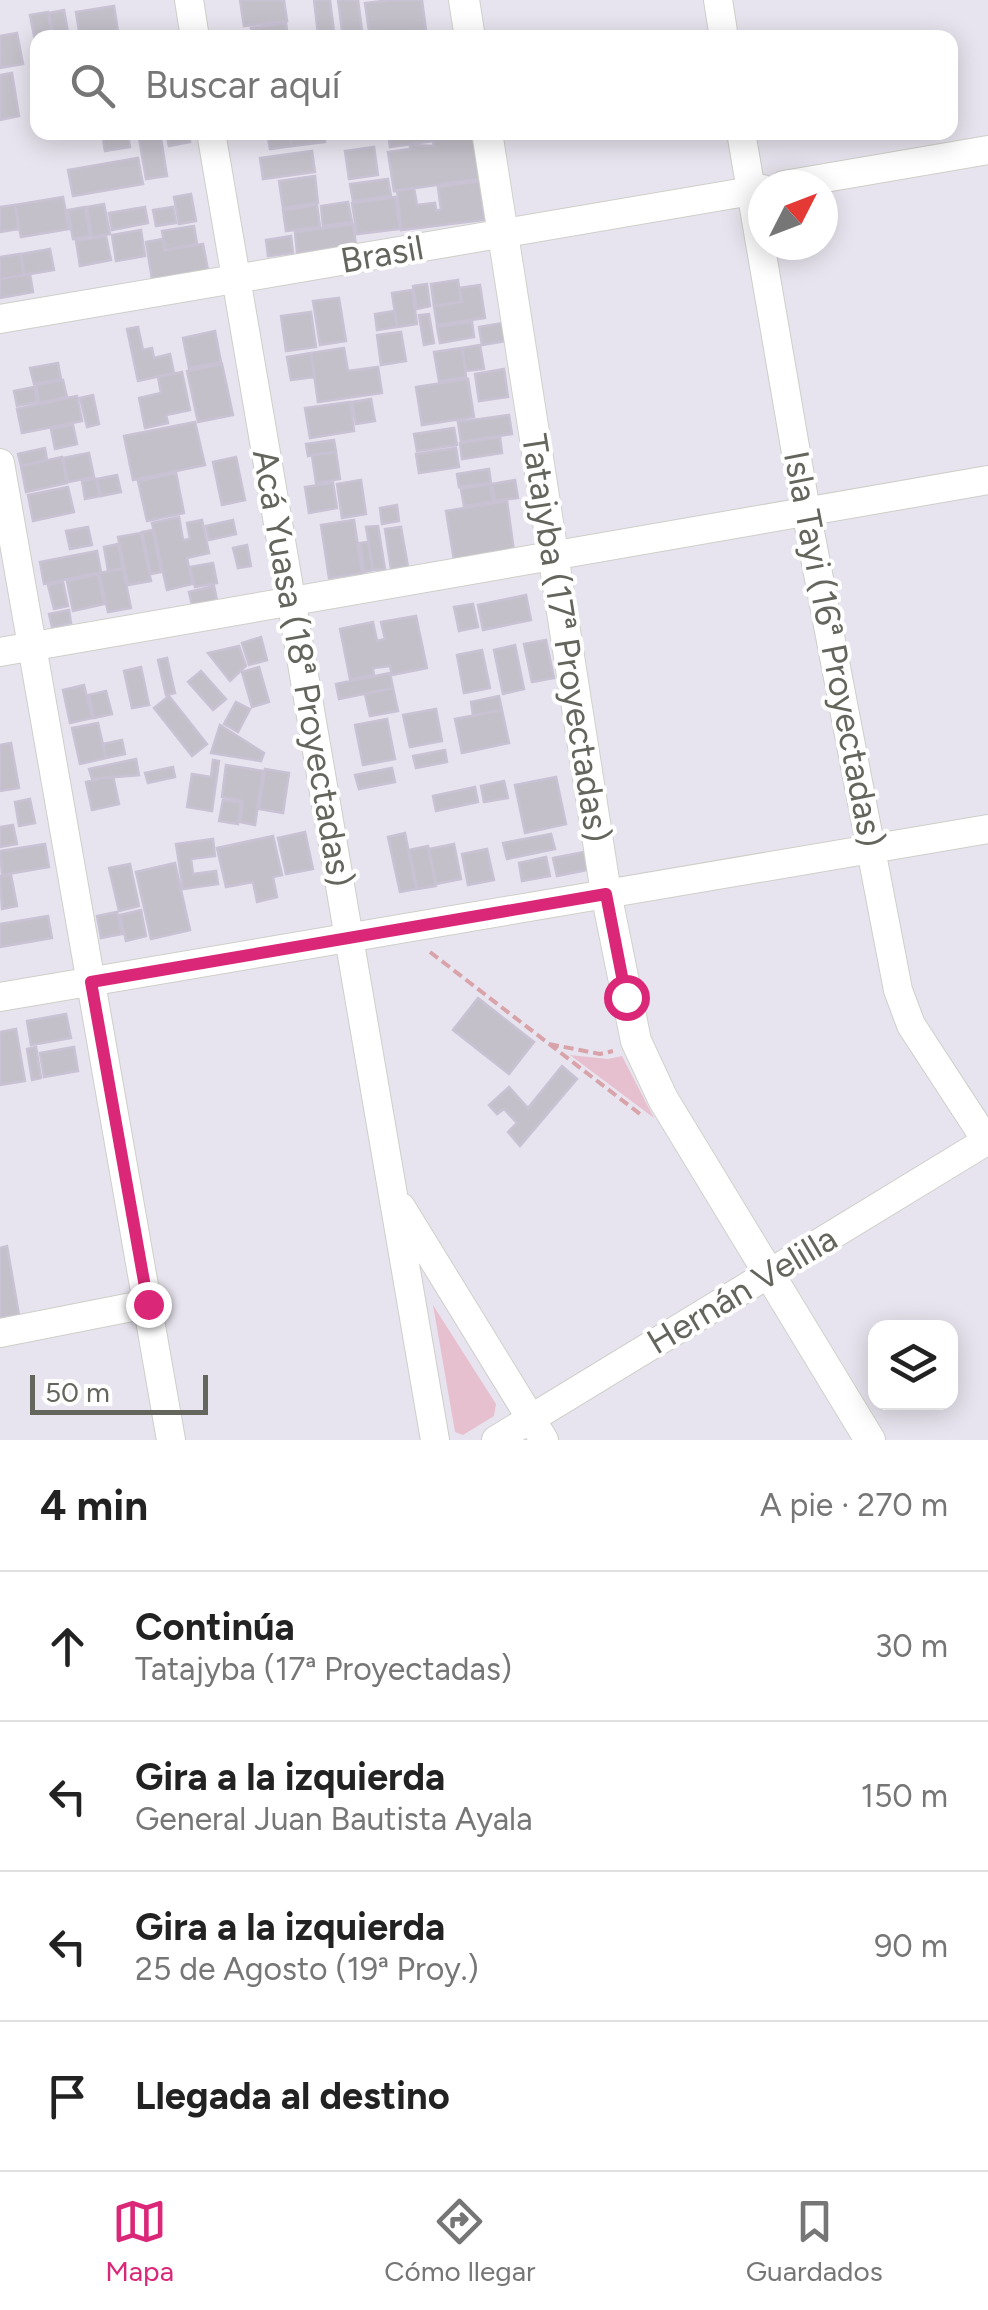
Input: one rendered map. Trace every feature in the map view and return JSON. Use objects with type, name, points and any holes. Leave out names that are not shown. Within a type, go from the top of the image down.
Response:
[{"type":"street","points":[[189,0],[194,30]]},
{"type":"street","points":[[464,0],[469,30]]},
{"type":"street","points":[[718,0],[723,30]]},
{"type":"street","name":"Acá Yuasa (18ª Proyectadas)","points":[[212,140],[436,1440]]},
{"type":"street","name":"Tatajyba (17ª Proyectadas)","points":[[488,140],[606,894],[636,1041],[657,1088],[870,1440]]},
{"type":"street","name":"Isla Tayi (16ª Proyectadas)","points":[[743,140],[751,170]]},
{"type":"street","points":[[838,176],[988,150]]},
{"type":"street","name":"Brasil","points":[[0,319],[748,192]]},
{"type":"street","name":"Isla Tayi (16ª Proyectadas)","points":[[768,260],[806,512],[898,990],[911,1025],[988,1141]]},
{"type":"street","points":[[0,463],[171,1440]]},
{"type":"street","points":[[0,652],[988,480]]},
{"type":"street","points":[[0,997],[988,828]]},
{"type":"street","name":"Hernán Velilla","points":[[496,1440],[538,1429],[768,1274],[988,1141]]},
{"type":"street","points":[[393,1194],[538,1429]]},
{"type":"street","points":[[0,1333],[148,1304]]},
{"type":"path","points":[[401,928],[654,1124]]},
{"type":"path","points":[[546,1043],[600,1054],[636,1041]]},
{"type":"shaded area","points":[[570,1055],[608,1059],[622,1056],[654,1118]]},
{"type":"shaded area","points":[[433,1305],[496,1404],[494,1416],[463,1435],[455,1432]]},
{"type":"building","points":[[240,0],[284,0],[287,21],[244,26]]},
{"type":"building","points":[[314,0],[330,0],[334,30],[318,30]]},
{"type":"building","points":[[338,0],[358,0],[362,30],[342,30]]},
{"type":"building","points":[[422,0],[426,30],[369,30],[365,3]]},
{"type":"building","points":[[114,6],[118,30],[79,30],[76,12]]},
{"type":"building","points":[[64,10],[68,30],[52,30],[49,13]]},
{"type":"building","points":[[48,12],[51,30],[33,30],[30,15]]},
{"type":"building","points":[[286,23],[287,30],[251,30]]},
{"type":"building","points":[[17,33],[23,64],[0,68],[0,36]]},
{"type":"building","points":[[12,73],[19,116],[0,120],[0,75]]},
{"type":"building","points":[[103,140],[129,140],[130,147],[105,151]]},
{"type":"building","points":[[139,140],[161,140],[167,176],[146,179]]},
{"type":"building","points":[[168,140],[190,140],[190,142],[169,146]]},
{"type":"building","points":[[268,140],[291,140],[292,146],[270,149]]},
{"type":"building","points":[[291,140],[325,142],[292,146]]},
{"type":"building","points":[[389,140],[433,140],[433,141],[390,147]]},
{"type":"building","points":[[433,140],[474,140],[479,179],[394,191],[388,152],[410,149],[410,145],[434,146]]},
{"type":"building","points":[[374,147],[378,175],[349,179],[345,151]]},
{"type":"building","points":[[312,151],[315,172],[263,179],[260,158]]},
{"type":"building","points":[[138,158],[143,184],[73,196],[68,170]]},
{"type":"building","points":[[315,176],[318,203],[283,208],[279,181]]},
{"type":"building","points":[[388,179],[391,196],[353,201],[350,184]]},
{"type":"building","points":[[480,181],[484,220],[401,230],[397,190],[414,188],[417,205],[435,203],[436,210],[441,210],[438,187]]},
{"type":"building","points":[[191,194],[196,221],[179,224],[174,197]]},
{"type":"building","points":[[63,197],[69,229],[21,237],[15,205]]},
{"type":"building","points":[[395,197],[400,229],[357,234],[352,203]]},
{"type":"building","points":[[348,202],[352,222],[323,226],[321,206]]},
{"type":"building","points":[[104,204],[110,234],[92,237],[87,207]]},
{"type":"building","points":[[15,205],[19,229],[0,232],[0,207]]},
{"type":"building","points":[[317,205],[320,227],[286,231],[283,210]]},
{"type":"building","points":[[85,207],[90,236],[73,239],[68,210]]},
{"type":"building","points":[[145,207],[148,223],[112,230],[109,213]]},
{"type":"building","points":[[173,207],[176,223],[156,226],[153,210]]},
{"type":"building","points":[[353,224],[356,245],[297,253],[295,232]]},
{"type":"building","points":[[194,226],[197,244],[165,250],[162,231]]},
{"type":"building","points":[[141,230],[145,256],[116,261],[112,235]]},
{"type":"building","points":[[106,236],[111,260],[80,266],[76,241]]},
{"type":"building","points":[[291,236],[293,253],[268,256],[266,240]]},
{"type":"building","points":[[163,239],[165,250],[203,244],[208,270],[152,279],[146,242]]},
{"type":"building","points":[[50,249],[54,270],[24,275],[21,254]]},
{"type":"building","points":[[20,254],[24,275],[0,279],[0,257]]},
{"type":"building","points":[[30,274],[33,292],[0,298],[0,279]]},
{"type":"building","points":[[458,280],[461,302],[434,306],[431,284]]},
{"type":"building","points":[[427,284],[430,306],[417,309],[413,286]]},
{"type":"building","points":[[480,285],[485,318],[437,325],[434,306],[462,302],[459,288]]},
{"type":"building","points":[[412,290],[417,324],[397,327],[392,293]]},
{"type":"building","points":[[339,298],[346,341],[320,345],[313,301]]},
{"type":"building","points":[[395,311],[397,327],[377,330],[375,314]]},
{"type":"building","points":[[311,312],[316,347],[286,351],[281,316]]},
{"type":"building","points":[[429,314],[434,343],[424,345],[419,315]]},
{"type":"building","points":[[472,322],[474,337],[440,343],[437,327]]},
{"type":"building","points":[[503,323],[506,341],[482,345],[479,327]]},
{"type":"building","points":[[138,327],[143,350],[152,348],[154,358],[170,354],[174,373],[138,381],[127,329]]},
{"type":"building","points":[[215,331],[221,362],[189,368],[183,338]]},
{"type":"building","points":[[401,332],[406,361],[381,365],[377,335]]},
{"type":"building","points":[[480,345],[484,369],[466,371],[462,348]]},
{"type":"building","points":[[344,348],[348,371],[378,367],[382,393],[318,402],[311,353]]},
{"type":"building","points":[[462,348],[466,377],[439,381],[434,352]]},
{"type":"building","points":[[311,353],[314,377],[291,380],[287,357]]},
{"type":"building","points":[[58,363],[61,379],[34,384],[30,368]]},
{"type":"building","points":[[222,364],[233,415],[198,422],[187,371]]},
{"type":"building","points":[[504,369],[508,397],[479,401],[475,374]]},
{"type":"building","points":[[182,372],[190,410],[166,415],[168,423],[145,428],[139,398],[161,393],[158,377]]},
{"type":"building","points":[[468,379],[474,417],[422,425],[416,387]]},
{"type":"building","points":[[63,380],[67,397],[39,403],[36,385]]},
{"type":"building","points":[[34,387],[37,402],[17,406],[14,391]]},
{"type":"building","points":[[93,395],[99,424],[87,427],[80,398]]},
{"type":"building","points":[[77,396],[82,421],[22,433],[17,409]]},
{"type":"building","points":[[371,399],[375,421],[356,424],[352,402]]},
{"type":"building","points":[[350,402],[354,431],[310,438],[305,408]]},
{"type":"building","points":[[509,415],[512,434],[461,442],[458,422]]},
{"type":"building","points":[[195,422],[205,465],[133,480],[124,436]]},
{"type":"building","points":[[73,425],[77,444],[55,449],[51,429]]},
{"type":"building","points":[[454,428],[457,445],[417,451],[414,434]]},
{"type":"building","points":[[500,437],[502,453],[462,459],[460,443]]},
{"type":"building","points":[[334,440],[336,452],[308,456],[306,444]]},
{"type":"building","points":[[45,448],[47,460],[21,466],[18,454]]},
{"type":"building","points":[[456,448],[459,467],[419,473],[416,454]]},
{"type":"building","points":[[336,452],[340,479],[316,483],[312,455]]},
{"type":"building","points":[[89,453],[94,477],[68,482],[63,458]]},
{"type":"building","points":[[62,457],[67,483],[26,492],[21,466]]},
{"type":"building","points":[[236,457],[245,500],[222,505],[213,462]]},
{"type":"building","points":[[489,469],[491,483],[459,487],[457,474]]},
{"type":"building","points":[[176,473],[184,513],[147,521],[138,481]]},
{"type":"building","points":[[117,475],[121,492],[101,496],[97,479]]},
{"type":"building","points":[[96,479],[100,496],[85,499],[82,481]]},
{"type":"building","points":[[361,480],[366,514],[342,518],[337,484]]},
{"type":"building","points":[[515,480],[518,498],[495,501],[492,484]]},
{"type":"building","points":[[333,483],[337,508],[309,513],[305,487]]},
{"type":"building","points":[[490,484],[493,502],[464,506],[461,489]]},
{"type":"building","points":[[68,487],[74,512],[33,521],[28,495]]},
{"type":"building","points":[[507,501],[514,551],[454,560],[446,511]]},
{"type":"building","points":[[397,505],[399,521],[382,524],[380,508]]},
{"type":"building","points":[[179,517],[183,540],[190,539],[187,523],[202,520],[209,553],[187,558],[192,584],[167,590],[152,523]]},
{"type":"building","points":[[233,520],[236,534],[209,540],[206,526]]},
{"type":"building","points":[[354,520],[362,573],[329,578],[321,525]]},
{"type":"building","points":[[378,526],[385,569],[373,570],[366,527]]},
{"type":"building","points":[[88,527],[92,545],[70,549],[66,531]]},
{"type":"building","points":[[401,527],[408,567],[391,569],[385,529]]},
{"type":"building","points":[[153,530],[161,572],[151,574],[142,532]]},
{"type":"building","points":[[141,533],[151,581],[128,585],[118,537]]},
{"type":"building","points":[[368,542],[373,570],[364,572],[360,543]]},
{"type":"building","points":[[118,544],[123,568],[108,571],[104,547]]},
{"type":"building","points":[[247,545],[251,566],[238,568],[233,548]]},
{"type":"building","points":[[97,551],[101,572],[44,584],[40,562]]},
{"type":"building","points":[[213,563],[217,583],[195,587],[190,567]]},
{"type":"building","points":[[123,569],[131,608],[108,612],[99,573]]},
{"type":"building","points":[[98,574],[104,604],[73,611],[67,581]]},
{"type":"building","points":[[63,582],[68,606],[54,609],[48,585]]},
{"type":"building","points":[[214,586],[217,600],[192,605],[189,592]]},
{"type":"building","points":[[526,595],[531,620],[483,630],[478,605]]},
{"type":"building","points":[[473,604],[478,627],[459,631],[454,607]]},
{"type":"building","points":[[69,610],[71,623],[52,627],[49,614]]},
{"type":"building","points":[[416,616],[427,668],[392,675],[390,666],[373,668],[374,675],[350,679],[340,629],[373,622],[377,641],[385,639],[381,622]]},
{"type":"building","points":[[261,637],[267,660],[249,665],[242,643]]},
{"type":"building","points":[[546,640],[554,678],[532,682],[524,644]]},
{"type":"building","points":[[515,645],[524,689],[503,694],[494,650]]},
{"type":"building","points":[[239,646],[246,666],[230,681],[208,653]]},
{"type":"building","points":[[482,650],[490,688],[464,693],[457,655]]},
{"type":"building","points":[[167,658],[175,693],[166,695],[158,660]]},
{"type":"building","points":[[141,667],[149,705],[132,708],[124,671]]},
{"type":"building","points":[[259,667],[269,702],[252,707],[242,672]]},
{"type":"building","points":[[201,671],[226,699],[213,710],[188,682]]},
{"type":"building","points":[[390,673],[393,688],[339,699],[336,684]]},
{"type":"building","points":[[84,685],[92,718],[70,723],[63,690]]},
{"type":"building","points":[[393,688],[398,711],[370,716],[365,694]]},
{"type":"building","points":[[106,691],[112,714],[94,718],[89,695]]},
{"type":"building","points":[[169,696],[207,744],[192,756],[154,708]]},
{"type":"building","points":[[499,696],[502,710],[473,715],[471,702]]},
{"type":"building","points":[[236,702],[250,709],[238,732],[224,724]]},
{"type":"building","points":[[436,709],[442,741],[410,747],[403,715]]},
{"type":"building","points":[[502,710],[509,743],[462,753],[455,719]]},
{"type":"building","points":[[387,719],[395,759],[363,765],[355,725]]},
{"type":"building","points":[[98,723],[106,758],[80,764],[72,728]]},
{"type":"building","points":[[220,725],[264,753],[261,761],[211,753]]},
{"type":"building","points":[[122,740],[125,754],[106,758],[103,744]]},
{"type":"building","points":[[11,743],[19,788],[0,791],[0,745]]},
{"type":"building","points":[[445,750],[447,762],[416,768],[413,756]]},
{"type":"building","points":[[136,759],[139,775],[92,779],[89,769]]},
{"type":"building","points":[[213,760],[219,761],[212,811],[187,807],[192,774],[211,777]]},
{"type":"building","points":[[226,765],[263,771],[255,825],[240,822],[243,801],[222,797]]},
{"type":"building","points":[[173,767],[175,777],[148,783],[145,773]]},
{"type":"building","points":[[392,768],[395,782],[359,789],[355,775]]},
{"type":"building","points":[[265,769],[289,773],[283,813],[259,809]]},
{"type":"building","points":[[113,776],[119,804],[92,810],[86,782]]},
{"type":"building","points":[[556,777],[566,824],[525,833],[515,785]]},
{"type":"building","points":[[504,781],[508,798],[484,802],[481,786]]},
{"type":"building","points":[[475,787],[478,802],[436,811],[433,796]]},
{"type":"building","points":[[30,799],[35,823],[19,826],[15,802]]},
{"type":"building","points":[[223,800],[241,803],[238,824],[219,821]]},
{"type":"building","points":[[13,825],[17,844],[0,847],[0,827]]},
{"type":"building","points":[[305,832],[313,869],[286,874],[278,838]]},
{"type":"building","points":[[405,833],[416,889],[400,892],[388,837]]},
{"type":"building","points":[[551,834],[555,849],[507,859],[503,843]]},
{"type":"building","points":[[273,836],[282,875],[273,877],[277,897],[257,902],[253,882],[226,887],[217,848]]},
{"type":"building","points":[[213,839],[215,856],[191,859],[193,874],[216,871],[218,884],[183,889],[176,844]]},
{"type":"building","points":[[45,844],[49,867],[2,875],[0,851]]},
{"type":"building","points":[[454,844],[461,879],[436,884],[429,849]]},
{"type":"building","points":[[428,846],[436,886],[417,889],[409,850]]},
{"type":"building","points":[[487,849],[494,880],[468,885],[462,854]]},
{"type":"building","points":[[584,852],[587,870],[557,876],[553,858]]},
{"type":"building","points":[[546,857],[550,876],[522,881],[519,863]]},
{"type":"building","points":[[175,863],[190,930],[151,939],[136,872]]},
{"type":"building","points":[[130,864],[139,906],[119,911],[109,868]]},
{"type":"building","points":[[11,875],[17,906],[2,909],[0,876]]},
{"type":"building","points":[[141,910],[146,936],[126,941],[120,915]]},
{"type":"building","points":[[117,912],[122,934],[101,938],[97,916]]},
{"type":"building","points":[[48,916],[52,938],[0,947],[0,924]]},
{"type":"building","points":[[478,998],[534,1042],[509,1074],[453,1030]]},
{"type":"building","points":[[66,1014],[71,1038],[31,1045],[27,1021]]},
{"type":"building","points":[[16,1029],[25,1081],[0,1085],[0,1032]]},
{"type":"building","points":[[36,1047],[41,1078],[32,1080],[27,1049]]},
{"type":"building","points":[[74,1047],[78,1071],[44,1077],[40,1053]]},
{"type":"building","points":[[562,1066],[577,1079],[520,1146],[508,1132],[517,1123],[504,1109],[497,1114],[489,1105],[509,1087],[528,1108]]},
{"type":"building","points":[[7,1246],[19,1315],[0,1318],[0,1248]]},
{"type":"route","points":[[148,1304],[91,982],[606,894],[626,997]]}]
